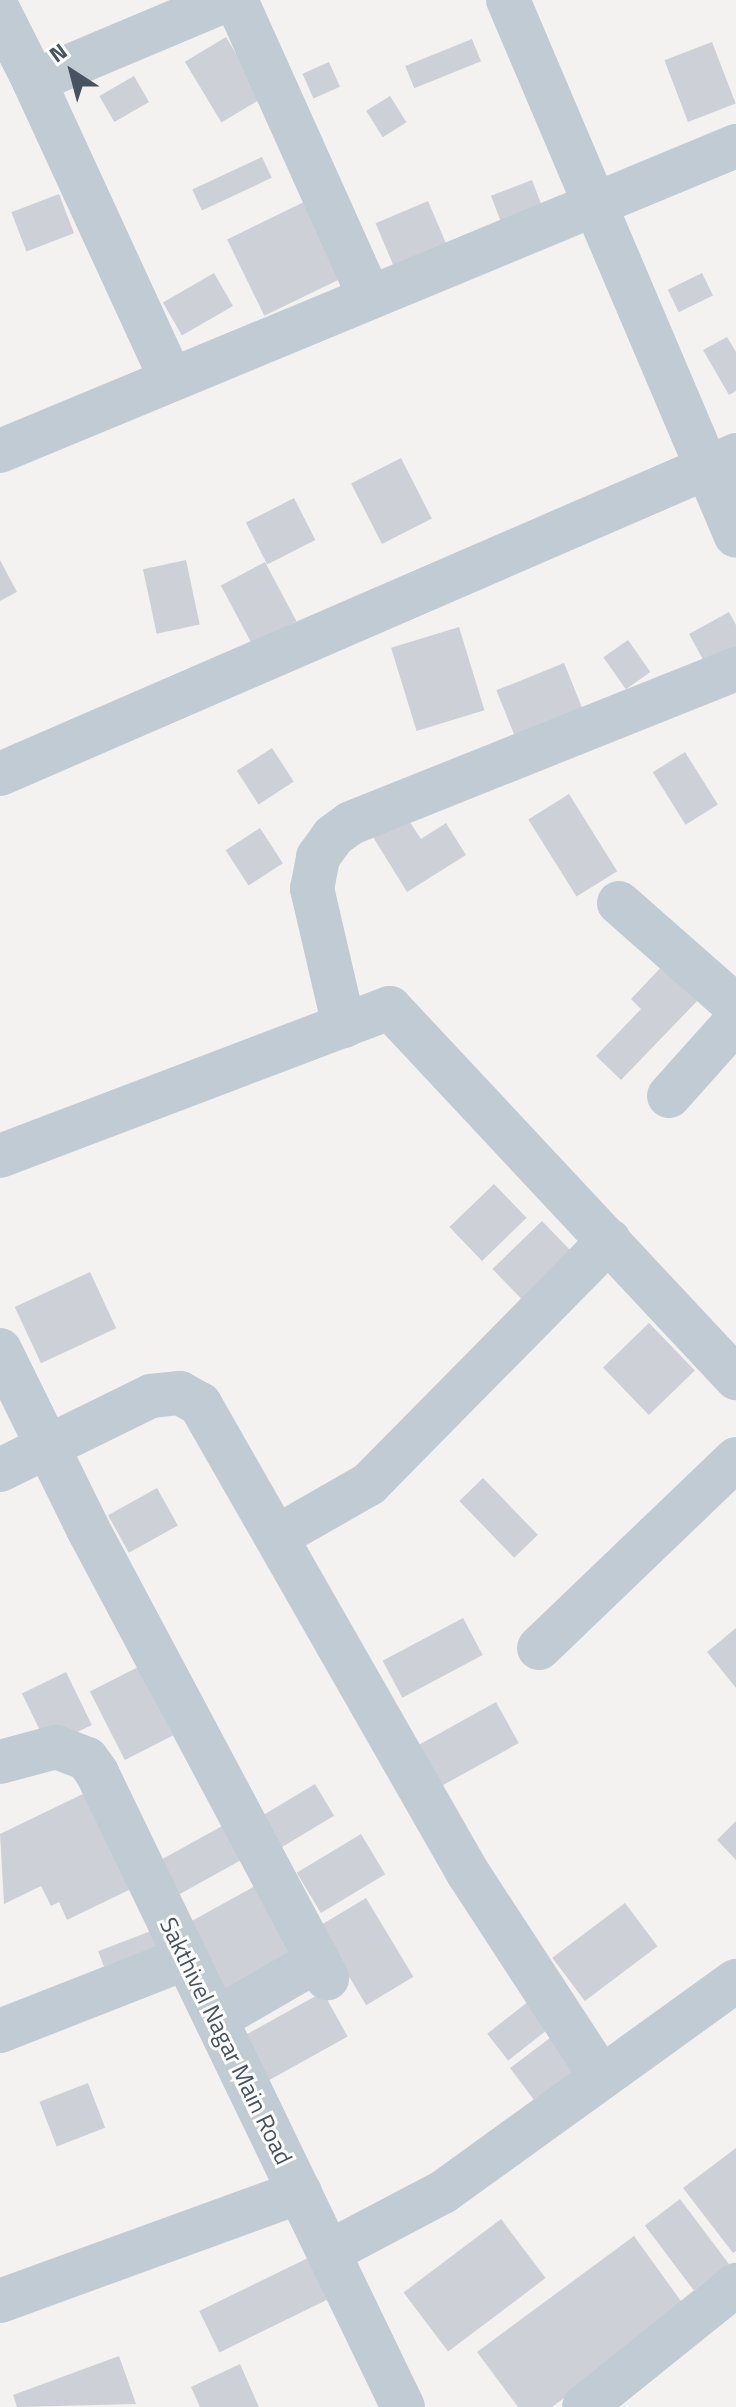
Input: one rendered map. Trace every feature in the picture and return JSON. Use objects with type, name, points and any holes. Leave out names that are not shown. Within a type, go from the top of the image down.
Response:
[{"type":"street","points":[[34,81],[227,0]]},
{"type":"street","points":[[236,0],[368,294]]},
{"type":"street","points":[[508,0],[592,208],[720,462],[736,536]]},
{"type":"street","points":[[0,13],[171,379]]},
{"type":"street","points":[[0,451],[368,294],[592,208],[736,146]]},
{"type":"street","points":[[0,774],[720,462]]},
{"type":"street","points":[[344,1026],[312,889],[318,857],[333,836],[351,823],[736,669]]},
{"type":"street","points":[[619,903],[736,1006]]},
{"type":"street","points":[[0,1156],[390,1008],[736,1378]]},
{"type":"street","points":[[669,1096],[736,1021]]},
{"type":"street","points":[[278,1536],[369,1484],[609,1241]]},
{"type":"street","points":[[0,1350],[323,1969],[216,2019]]},
{"type":"street","points":[[0,1470],[49,1449],[151,1396],[180,1393],[200,1404],[468,1873],[601,2077]]},
{"type":"street","points":[[539,1648],[736,1459]]},
{"type":"street","name":"Sakthivel Nagar Main Road","points":[[0,1762],[56,1747],[87,1759],[403,2407]]},
{"type":"street","points":[[0,2031],[186,1958]]},
{"type":"street","points":[[329,2252],[443,2192],[736,1981]]},
{"type":"street","points":[[0,2301],[300,2192]]},
{"type":"street","points":[[584,2407],[736,2285]]},
{"type":"building","points":[[226,37],[263,98],[221,123],[185,62]]},
{"type":"building","points":[[472,39],[481,61],[414,88],[405,66]]},
{"type":"building","points":[[712,42],[736,104],[688,122],[664,60]]},
{"type":"building","points":[[329,62],[340,87],[313,98],[303,74]]},
{"type":"building","points":[[134,76],[149,102],[114,122],[99,96]]},
{"type":"building","points":[[390,96],[406,122],[383,137],[366,111]]},
{"type":"building","points":[[262,157],[272,178],[202,210],[192,190]]},
{"type":"building","points":[[532,180],[542,206],[501,222],[491,196]]},
{"type":"building","points":[[59,194],[74,233],[26,251],[11,212]]},
{"type":"building","points":[[308,200],[345,276],[264,316],[227,239]]},
{"type":"building","points":[[428,201],[450,253],[397,275],[376,223]]},
{"type":"building","points":[[214,273],[233,306],[182,335],[163,302]]},
{"type":"building","points":[[702,273],[713,295],[679,312],[668,290]]},
{"type":"building","points":[[727,337],[736,352],[736,391],[729,395],[703,350]]},
{"type":"building","points":[[401,458],[432,519],[382,544],[351,483]]},
{"type":"building","points":[[294,498],[315,540],[267,564],[246,523]]},
{"type":"building","points":[[0,560],[17,592],[0,601]]},
{"type":"building","points":[[186,560],[200,625],[157,634],[143,569]]},
{"type":"building","points":[[265,562],[296,621],[252,645],[221,585]]},
{"type":"building","points":[[729,612],[736,625],[736,649],[706,665],[689,634]]},
{"type":"building","points":[[459,627],[484,710],[417,731],[391,648]]},
{"type":"building","points":[[628,640],[650,672],[626,689],[603,657]]},
{"type":"building","points":[[564,663],[586,717],[518,744],[496,690]]},
{"type":"building","points":[[272,748],[294,782],[259,804],[237,771]]},
{"type":"building","points":[[685,752],[718,805],[686,825],[653,772]]},
{"type":"building","points":[[569,794],[617,871],[577,897],[528,819]]},
{"type":"building","points":[[406,816],[421,839],[446,823],[466,855],[407,892],[373,837]]},
{"type":"building","points":[[260,828],[283,863],[248,886],[226,850]]},
{"type":"building","points":[[666,962],[702,996],[621,1080],[596,1056],[641,1009],[631,999]]},
{"type":"building","points":[[494,1184],[527,1218],[482,1261],[449,1227]]},
{"type":"building","points":[[542,1221],[577,1257],[527,1305],[492,1269]]},
{"type":"building","points":[[90,1272],[116,1328],[41,1363],[15,1307]]},
{"type":"building","points":[[649,1323],[695,1370],[649,1415],[603,1367]]},
{"type":"building","points":[[483,1478],[538,1535],[514,1558],[459,1501]]},
{"type":"building","points":[[157,1488],[178,1526],[129,1553],[108,1515]]},
{"type":"building","points":[[463,1618],[483,1655],[402,1698],[383,1661]]},
{"type":"building","points":[[736,1628],[736,1688],[707,1652]]},
{"type":"building","points":[[138,1667],[173,1736],[125,1760],[90,1692]]},
{"type":"building","points":[[66,1672],[92,1725],[48,1747],[22,1693]]},
{"type":"building","points":[[496,1702],[519,1743],[442,1786],[419,1745]]},
{"type":"building","points":[[315,1784],[334,1816],[275,1851],[256,1820]]},
{"type":"building","points":[[89,1791],[135,1887],[67,1920],[59,1902],[51,1906],[41,1886],[4,1904],[0,1834]]},
{"type":"building","points":[[233,1820],[252,1854],[172,1898],[153,1864]]},
{"type":"building","points":[[736,1821],[736,1860],[717,1840]]},
{"type":"building","points":[[361,1834],[385,1874],[321,1913],[297,1873]]},
{"type":"building","points":[[264,1881],[304,1954],[222,1999],[182,1927]]},
{"type":"building","points":[[366,1898],[413,1977],[366,2005],[319,1926]]},
{"type":"building","points":[[625,1903],[657,1946],[585,2001],[552,1958]]},
{"type":"building","points":[[156,1929],[168,1961],[110,1983],[98,1951]]},
{"type":"building","points":[[323,1992],[348,2037],[268,2081],[243,2036]]},
{"type":"building","points":[[529,2001],[550,2028],[508,2060],[487,2034]]},
{"type":"building","points":[[554,2035],[586,2077],[542,2110],[510,2068]]},
{"type":"building","points":[[88,2083],[105,2128],[57,2146],[39,2102]]},
{"type":"building","points":[[736,2148],[736,2251],[733,2253],[683,2188]]},
{"type":"building","points":[[680,2199],[729,2264],[694,2290],[645,2225]]},
{"type":"building","points":[[501,2219],[546,2278],[448,2352],[404,2292]]},
{"type":"building","points":[[634,2236],[686,2308],[552,2407],[518,2407],[477,2352]]},
{"type":"building","points":[[308,2258],[328,2299],[219,2352],[199,2311]]},
{"type":"building","points":[[119,2356],[136,2404],[17,2407],[13,2395]]},
{"type":"building","points":[[240,2364],[259,2407],[200,2407],[191,2387]]}]
